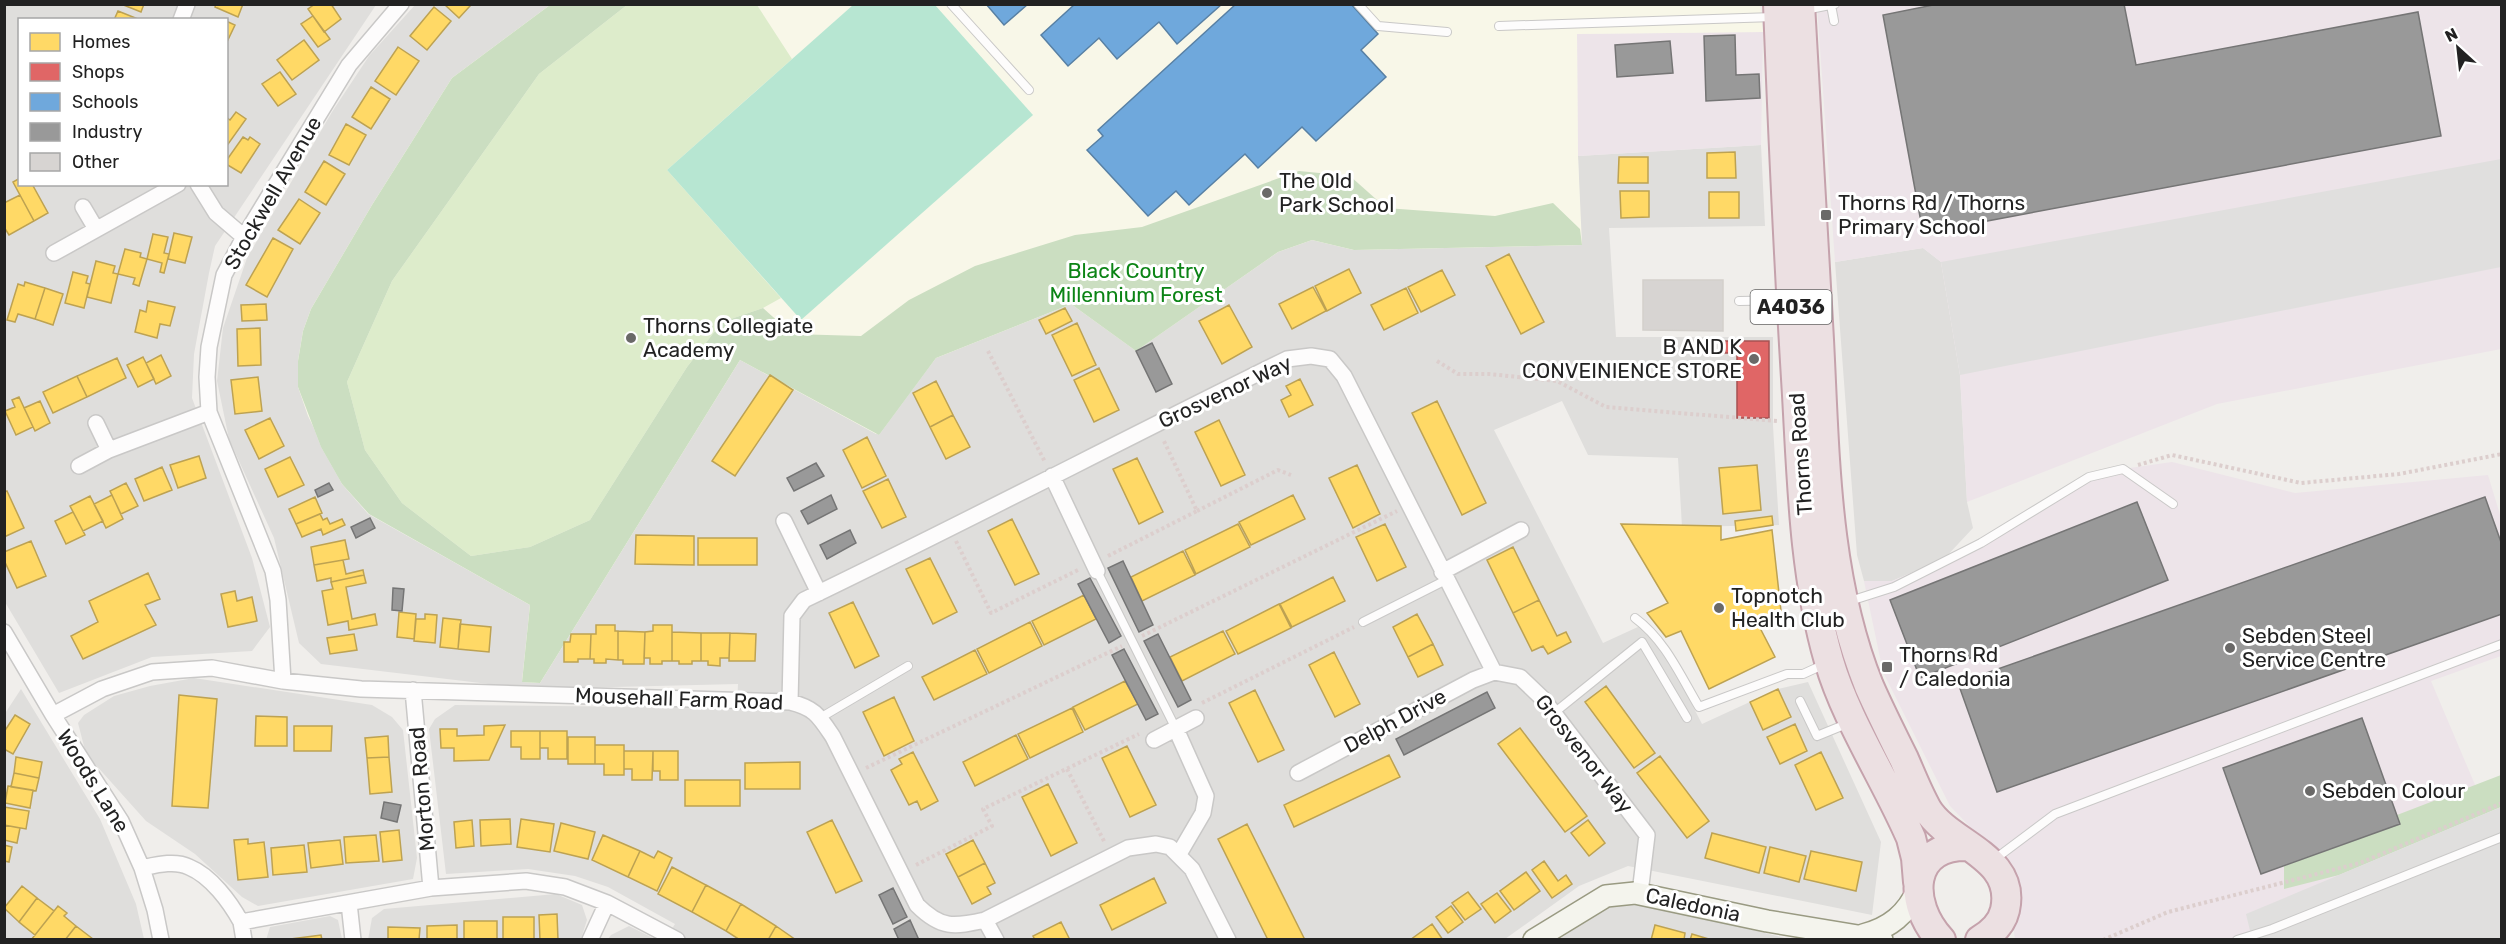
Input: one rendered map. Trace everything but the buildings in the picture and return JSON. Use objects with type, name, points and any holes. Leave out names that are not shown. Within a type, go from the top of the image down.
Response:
[{"type":"highway","name":"Thorns Road","points":[[1789,9],[1791,300],[1807,548],[1818,618],[1842,656],[1870,687],[1927,808],[1935,819],[1980,854]]},
{"type":"highway","name":"Thorns Road","points":[[1789,9],[1832,549],[1843,604],[1842,656],[1854,720],[1911,838],[1916,858],[1918,885]]},
{"type":"highway","points":[[1918,885],[1922,869],[1931,856],[1944,849],[1956,845],[1980,854]]},
{"type":"highway","name":"A4036","points":[[1980,854],[2003,882],[2011,939]]},
{"type":"highway","name":"A4036","points":[[1918,885],[1926,919],[1941,939]]},
{"type":"highway","points":[[1980,939],[1997,926],[2004,916],[2007,903]]},
{"type":"street","name":"Stockwell Avenue","points":[[283,681],[278,600],[273,571],[209,412],[207,377],[209,347],[224,274],[244,237],[349,64],[401,4]]},
{"type":"street","points":[[54,253],[174,186]]},
{"type":"street","points":[[199,186],[216,213],[244,237]]},
{"type":"street","points":[[83,207],[96,229]]},
{"type":"street","name":"Grosvenor Way","points":[[790,702],[792,616],[804,600],[951,530],[1052,476],[1287,359],[1311,356],[1330,359],[1344,376],[1494,672],[1520,677],[1544,699],[1647,835],[1640,893]]},
{"type":"street","points":[[79,466],[108,450],[209,412]]},
{"type":"street","points":[[96,423],[108,450]]},
{"type":"street","points":[[1052,476],[1097,571]]},
{"type":"street","points":[[784,521],[819,593]]},
{"type":"street","points":[[1444,576],[1521,530]]},
{"type":"street","name":"Woods Lane","points":[[4,632],[53,715],[122,821],[142,868],[161,939]]},
{"type":"street","name":"Mousehall Farm Road","points":[[53,715],[102,689],[152,672],[212,668],[283,681],[361,689],[790,702],[804,705],[818,714],[832,737],[917,905],[936,921],[948,925],[962,925],[985,920],[1128,848],[1156,843],[1170,847],[1179,854]]},
{"type":"street","name":"Delph Drive","points":[[1298,773],[1473,680],[1494,672]]},
{"type":"street","name":"Morton Road","points":[[413,690],[431,888]]},
{"type":"street","points":[[1154,740],[1173,723],[1196,718]]},
{"type":"street","points":[[1173,723],[1206,796],[1203,813],[1179,854],[1192,869],[1228,939]]},
{"type":"street","points":[[142,868],[165,863],[189,866],[232,906],[241,922],[244,939]]},
{"type":"street","points":[[241,922],[431,888],[526,881],[565,887],[607,903],[676,939]]},
{"type":"street","name":"Caledonia","points":[[1534,939],[1606,896],[1640,893],[1767,921],[1872,937],[1876,932],[1895,921],[1912,903],[1918,885]]},
{"type":"street","points":[[350,903],[353,939]]},
{"type":"street","points":[[590,939],[607,903]]},
{"type":"street","points":[[985,920],[996,939]]},
{"type":"lane","points":[[951,4],[1029,90]]},
{"type":"lane","points":[[1358,4],[1378,26],[1447,32]]},
{"type":"lane","points":[[1498,26],[1833,5],[1834,21]]},
{"type":"lane","points":[[1738,301],[1791,300]]},
{"type":"lane","points":[[1843,604],[1894,587],[1933,568],[1981,543],[2089,477],[2123,469],[2173,504]]},
{"type":"lane","points":[[1097,571],[1173,723]]},
{"type":"lane","points":[[1363,622],[1444,576]]},
{"type":"lane","points":[[1635,618],[1648,627],[1662,646],[1699,707],[1787,674],[1803,674],[1842,656]]},
{"type":"lane","points":[[1554,713],[1642,642],[1687,718]]},
{"type":"lane","points":[[1980,854],[2055,814],[2502,644]]},
{"type":"lane","points":[[820,718],[908,666]]},
{"type":"lane","points":[[1800,701],[1817,736],[1854,720]]},
{"type":"lane","points":[[2237,939],[2272,928],[2502,837]]},
{"type":"path","points":[[988,351],[1052,476]]},
{"type":"path","points":[[1437,361],[1458,374],[1489,374],[1557,381],[1606,407],[1798,422]]},
{"type":"path","points":[[2123,469],[2172,455],[2301,483],[2399,474],[2502,454]]},
{"type":"path","points":[[1197,511],[1278,470],[1291,474]]},
{"type":"path","points":[[902,873],[992,826],[983,809],[1067,769],[1173,723],[1355,627]]},
{"type":"path","points":[[1067,769],[1111,856]]},
{"type":"path","points":[[2103,939],[2168,912],[2360,863],[2502,803]]},
{"type":"shaded area","points":[[4,5],[376,5],[215,246],[194,354],[192,398],[252,558],[270,627],[252,651],[152,657],[59,693],[5,602]]},
{"type":"shaded area","points":[[415,5],[550,5],[452,78],[372,205],[311,309],[303,331],[298,361],[298,387],[321,447],[342,484],[368,514],[530,605],[522,681],[540,683],[740,360],[879,435],[936,358],[1071,304],[1136,350],[1278,252],[1312,240],[1354,250],[1581,245],[1578,156],[1761,145],[1765,226],[1609,228],[1616,337],[1773,337],[1773,426],[1779,525],[1682,527],[1678,458],[1588,455],[1562,401],[1494,430],[1603,643],[1640,626],[1661,644],[1702,724],[1778,689],[1808,682],[1881,842],[1872,915],[1628,866],[1579,886],[1505,939],[665,940],[675,924],[608,887],[575,876],[528,869],[446,874],[429,729],[435,719],[455,705],[737,708],[738,684],[531,689],[321,664],[299,643],[274,538],[229,439],[217,381],[223,328],[247,258],[332,112],[369,56]]},
{"type":"shaded area","name":"Thorns Collegiate Academy","points":[[550,5],[1760,5],[1763,32],[1577,34],[1578,156],[1582,245],[1354,250],[1312,240],[1278,252],[1136,351],[1071,304],[936,358],[876,434],[740,360],[540,683],[522,682],[530,605],[369,514],[342,484],[308,416],[298,387],[298,361],[303,331],[311,309],[372,205],[452,78]]},
{"type":"shaded area","points":[[1817,5],[2501,5],[2501,349],[2217,404],[1967,502],[1960,375],[1941,262],[1923,248],[1835,262]]},
{"type":"shaded area","points":[[1763,32],[1761,145],[1578,156],[1577,34]]},
{"type":"shaded area","points":[[2501,159],[2501,267],[1960,375],[1941,262]]},
{"type":"shaded area","points":[[1923,248],[1941,262],[1960,375],[1967,502],[1973,528],[1944,559],[1892,581],[1864,581],[1857,555],[1835,262]]},
{"type":"shaded area","points":[[2172,462],[2295,493],[2488,475],[2501,518],[2501,656],[2431,681],[2487,813],[2501,807],[2501,939],[2015,939],[2003,861],[1950,806],[1883,672],[1864,581],[1892,581],[1981,543],[2089,477],[2123,469]]},
{"type":"shaded area","points":[[194,678],[372,705],[392,717],[403,730],[417,858],[413,879],[258,906],[242,897],[195,854],[146,821],[86,754],[78,723],[84,715],[114,696],[150,686]]},
{"type":"shaded area","points":[[21,689],[100,819],[136,904],[144,939],[5,939],[4,715]]},
{"type":"shaded area","points":[[2501,807],[2501,939],[2252,939],[2246,914]]},
{"type":"shaded area","points":[[556,894],[582,905],[587,920],[581,939],[368,940],[372,918],[384,909]]},
{"type":"shaded area","points":[[1643,903],[1789,939],[1558,940],[1610,905]]},
{"type":"shaded area","points":[[330,916],[338,920],[342,939],[266,940],[270,927]]},
{"type":"shaded area","points":[[629,926],[655,939],[608,939],[611,935]]},
{"type":"green space","name":"Black Country Millennium Forest","points":[[550,5],[627,5],[539,74],[392,281],[347,382],[365,450],[402,503],[471,556],[530,547],[590,520],[687,367],[722,322],[763,308],[792,334],[861,336],[909,300],[975,266],[1075,235],[1142,227],[1299,171],[1350,176],[1386,208],[1495,216],[1553,203],[1580,229],[1582,245],[1354,250],[1312,240],[1278,252],[1136,351],[1071,304],[936,358],[879,435],[740,360],[540,683],[522,682],[530,605],[369,514],[342,484],[321,447],[298,387],[298,361],[303,331],[311,309],[372,205],[452,78]]},
{"type":"green space","points":[[627,5],[757,5],[792,59],[667,170],[781,298],[763,308],[722,322],[687,367],[590,520],[530,547],[471,556],[402,503],[365,450],[347,382],[392,281],[539,74]]},
{"type":"green space","points":[[853,5],[935,5],[1033,115],[801,320],[667,170]]},
{"type":"green space","points":[[2501,775],[2501,807],[2339,875],[2284,889],[2284,866],[2400,824],[2397,815]]},
{"type":"place","name":"The Old Park School","points":[[1267,193]]},
{"type":"place","name":"Thorns Rd / Thorns Primary School","points":[[1826,215]]},
{"type":"place","name":"Thorns Collegiate Academy","points":[[631,338]]},
{"type":"place","name":"B AND K CONVEINIENCE STORE","points":[[1754,359]]},
{"type":"place","name":"Topnotch Health Club","points":[[1719,608]]},
{"type":"place","name":"Sebden Steel Service Centre","points":[[2230,648]]},
{"type":"place","name":"Thorns Rd / Caledonia","points":[[1887,667]]},
{"type":"place","name":"Sebden Colour","points":[[2310,791]]}]
